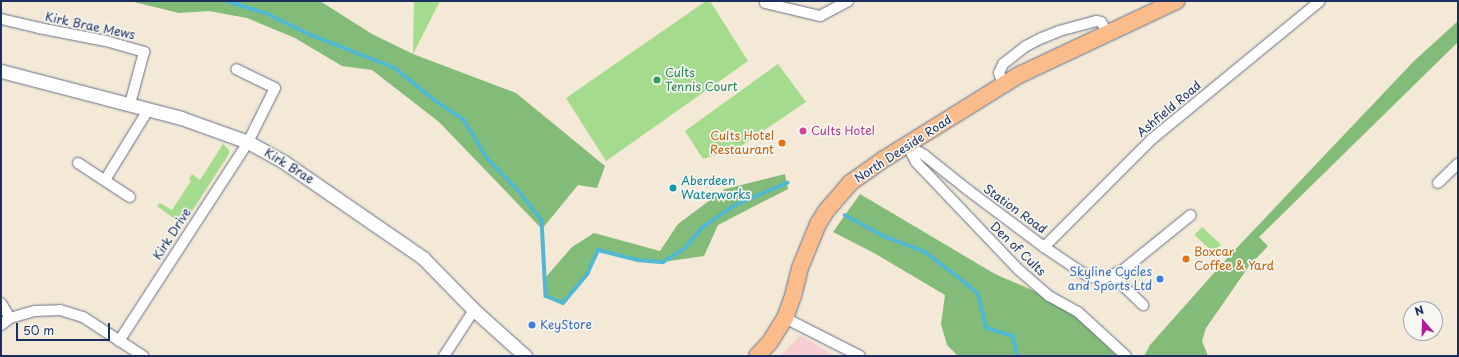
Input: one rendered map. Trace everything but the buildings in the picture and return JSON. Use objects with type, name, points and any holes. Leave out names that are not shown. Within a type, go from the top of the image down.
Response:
[{"type":"main road","name":"North Deeside Road","points":[[757,356],[770,342],[785,318],[802,262],[810,242],[826,211],[850,183],[869,168],[1003,85],[1032,69],[1176,1]]},
{"type":"street","points":[[765,3],[820,16],[848,1]]},
{"type":"street","name":"Ashfield Road","points":[[1044,247],[1152,139],[1320,1]]},
{"type":"street","name":"Kirk Brae Mews","points":[[1,19],[106,41],[144,52],[130,104]]},
{"type":"street","points":[[1003,85],[999,73],[1003,64],[1026,46],[1042,38],[1059,31],[1097,21],[1101,22],[1108,33]]},
{"type":"street","name":"Kirk Drive","points":[[119,341],[248,142],[275,88],[236,69]]},
{"type":"street","name":"Kirk Brae","points":[[1,71],[130,104],[201,125],[248,142],[284,162],[423,258],[474,310],[525,356]]},
{"type":"street","points":[[105,180],[148,110]]},
{"type":"street","name":"Station Road","points":[[907,145],[924,155],[1044,247],[1091,277],[1102,279],[1113,276]]},
{"type":"street","name":"Den of Cults","points":[[907,145],[916,162],[1019,270],[1049,296],[1078,312],[1126,356]]},
{"type":"street","points":[[78,163],[130,197]]},
{"type":"street","points":[[1438,183],[1458,164]]},
{"type":"street","points":[[1143,305],[1113,276],[1123,270],[1191,215]]},
{"type":"street","points":[[1,303],[10,318]]},
{"type":"street","points":[[1,325],[10,318],[35,311],[60,310],[82,317],[143,356]]},
{"type":"street","points":[[444,356],[474,310]]},
{"type":"street","points":[[785,318],[860,356]]},
{"type":"shaded area","points":[[801,335],[834,356],[780,356]]},
{"type":"green space","points":[[130,1],[320,1],[372,34],[413,54],[516,93],[605,166],[597,188],[578,185],[542,229],[439,122],[372,70],[342,66],[295,38],[247,18],[209,11],[179,13]]},
{"type":"green space","points":[[414,1],[440,1],[413,54]]},
{"type":"green space","name":"Cults Tennis Court","points":[[706,1],[710,1],[748,61],[606,161],[566,98]]},
{"type":"green space","points":[[1458,21],[1458,42],[1259,237],[1268,246],[1249,266],[1206,328],[1202,341],[1208,356],[1144,356],[1150,345],[1230,255],[1414,61]]},
{"type":"green space","points":[[778,64],[806,102],[738,148],[703,159],[685,131]]},
{"type":"green space","points":[[223,144],[229,150],[229,154],[183,225],[157,206],[160,203],[172,210],[191,181],[189,179],[192,174],[200,180]]},
{"type":"green space","points":[[785,174],[788,189],[718,225],[704,256],[663,262],[638,260],[598,250],[587,274],[563,303],[546,296],[545,278],[572,247],[594,233],[660,251],[678,224],[725,189]]},
{"type":"green space","points":[[860,194],[995,274],[1032,290],[1077,317],[1117,356],[958,356],[947,345],[941,324],[945,295],[874,253],[833,232]]},
{"type":"green space","points":[[1202,227],[1221,245],[1214,253],[1194,235]]},
{"type":"waterway","points":[[227,1],[268,14],[311,35],[395,68],[436,101],[464,120],[488,159],[519,191],[542,220],[546,296],[563,303],[587,274],[598,250],[638,260],[663,262],[685,248],[702,228],[733,206],[787,183]]},
{"type":"waterway","points":[[845,215],[886,237],[925,252],[978,293],[987,328],[1013,336],[1018,356]]},
{"type":"place","name":"Cults Tennis Court","points":[[657,80]]},
{"type":"place","name":"Cults Hotel","points":[[803,131]]},
{"type":"place","name":"Cults Hotel Restaurant","points":[[782,143]]},
{"type":"place","name":"Aberdeen Waterworks","points":[[673,188]]},
{"type":"place","name":"Boxcar Coffee & Yard","points":[[1186,259]]},
{"type":"place","name":"Skyline Cycles and Sports Ltd","points":[[1160,279]]},
{"type":"place","name":"KeyStore","points":[[532,325]]}]
